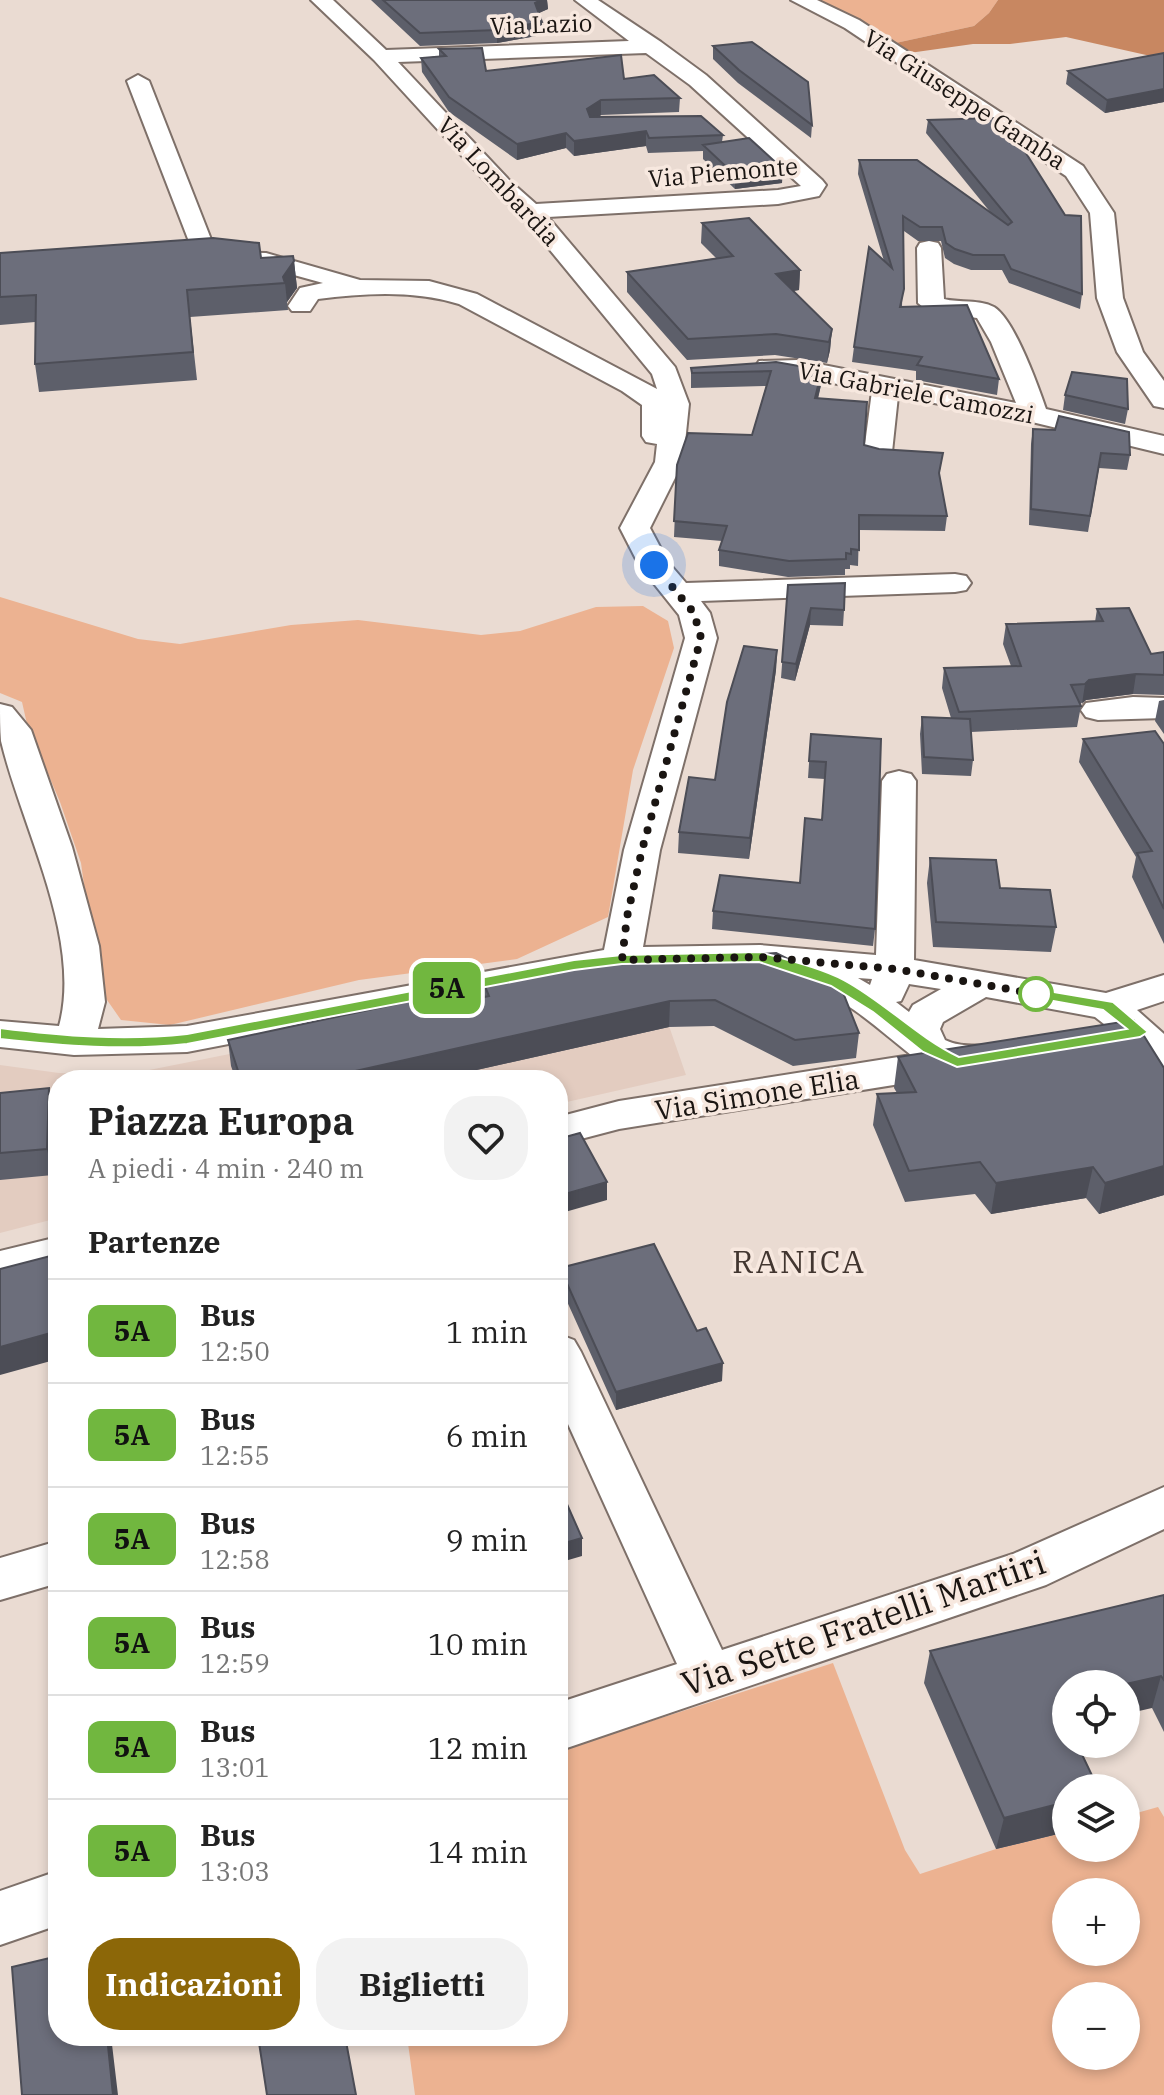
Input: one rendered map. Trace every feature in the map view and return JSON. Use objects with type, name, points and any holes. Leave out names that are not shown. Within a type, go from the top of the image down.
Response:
[{"type":"street","name":"Via Lombardia","points":[[321,0],[381,56],[502,186],[530,211],[596,287],[678,372],[669,462]]},
{"type":"street","name":"Via Piemonte","points":[[530,211],[778,197],[811,191],[814,185],[654,46],[585,0]]},
{"type":"street","name":"Via Giuseppe Gamba","points":[[801,0],[852,24],[1075,171],[1102,213],[1110,298],[1130,352],[1164,400]]},
{"type":"street","name":"Via Lazio","points":[[381,56],[654,46]]},
{"type":"street","points":[[138,81],[204,252],[233,259],[266,260],[361,286]]},
{"type":"street","points":[[713,121],[742,120]]},
{"type":"street","points":[[929,248],[931,303],[947,308],[977,310],[992,318],[1032,414]]},
{"type":"street","points":[[301,306],[309,293],[361,286],[423,289],[467,299],[592,366],[641,388],[656,403],[655,450],[669,462],[635,528],[654,565],[694,613],[701,638],[642,850],[627,917],[622,960]]},
{"type":"street","name":"Via Gabriele Camozzi","points":[[747,368],[798,368],[1032,414],[1164,445]]},
{"type":"street","points":[[878,452],[886,385]]},
{"type":"street","points":[[677,593],[955,583]]},
{"type":"street","points":[[1098,710],[1164,708]]},
{"type":"street","points":[[0,714],[14,730],[24,758],[54,847],[80,946],[85,1002],[74,1042]]},
{"type":"street","points":[[878,1008],[885,999],[895,969],[899,781]]},
{"type":"street","points":[[760,957],[836,982],[943,1055]]},
{"type":"street","points":[[0,1034],[74,1042],[140,1044],[187,1039],[541,970],[622,960],[760,957],[895,969],[1143,1010]]},
{"type":"street","points":[[943,1055],[920,1029],[927,1014],[980,984]]},
{"type":"street","points":[[1088,1041],[1143,1010]]},
{"type":"street","points":[[1143,1010],[1164,1064]]},
{"type":"street","name":"Via Simone Elia","points":[[568,1128],[619,1115],[943,1055],[1015,1053]]},
{"type":"street","points":[[0,1267],[48,1255]]},
{"type":"street","points":[[571,1414],[708,1675]]},
{"type":"street","name":"Via Sette Fratelli Martiri","points":[[568,1724],[1028,1570],[1164,1507]]},
{"type":"street","points":[[0,1579],[48,1565]]},
{"type":"street","points":[[0,1918],[48,1901]]},
{"type":"shaded area","points":[[810,0],[998,0],[974,26],[891,44]]},
{"type":"shaded area","points":[[998,0],[1164,0],[1164,59],[1066,37],[1010,44],[973,44],[902,54],[891,44],[974,26]]},
{"type":"shaded area","points":[[0,597],[138,639],[180,644],[291,625],[358,620],[481,635],[520,631],[596,607],[643,606],[668,621],[674,648],[633,770],[608,917],[517,959],[359,980],[170,1025],[121,1020],[98,987],[81,863],[60,802],[27,724],[22,702],[0,693]]},
{"type":"shaded area","points":[[652,977],[686,1075],[568,1102],[568,1070],[149,1070],[597,981]]},
{"type":"shaded area","points":[[0,1065],[48,1072],[48,1221],[0,1233]]},
{"type":"shaded area","points":[[833,1663],[905,1850],[920,1874],[996,1849],[1052,1835],[1052,1862],[1140,1862],[1140,1812],[1158,1807],[1164,1817],[1164,2095],[415,2095],[408,2046],[568,2046],[568,1748]]},
{"type":"building","points":[[383,0],[541,0],[535,3],[542,22],[497,30],[420,33]]},
{"type":"building","points":[[752,42],[808,82],[812,125],[739,70],[713,46]]},
{"type":"building","points":[[482,48],[486,71],[621,55],[624,79],[654,75],[680,98],[601,100],[587,109],[590,117],[701,116],[723,135],[649,138],[646,131],[574,141],[566,133],[517,144],[449,97],[421,58],[446,56],[439,49]]},
{"type":"building","points":[[1164,53],[1164,89],[1107,100],[1068,71]]},
{"type":"building","points":[[995,118],[1010,128],[1065,215],[1081,216],[1082,294],[1011,269],[1004,255],[973,255],[955,249],[946,243],[942,227],[920,227],[903,216],[904,289],[900,307],[967,305],[999,379],[917,365],[922,357],[854,347],[869,247],[892,268],[859,160],[917,160],[1008,225],[1012,222],[928,120]]},
{"type":"building","points":[[749,138],[783,169],[735,175],[703,145]]},
{"type":"building","points":[[749,218],[800,270],[776,274],[832,329],[829,342],[776,334],[688,339],[627,272],[733,256],[702,223]]},
{"type":"building","points":[[213,238],[259,243],[261,258],[293,256],[294,261],[283,277],[285,283],[187,290],[193,352],[35,364],[36,295],[0,297],[0,253]]},
{"type":"building","points":[[776,362],[822,370],[815,398],[867,402],[864,445],[879,449],[943,453],[939,473],[947,516],[859,515],[859,550],[851,549],[851,554],[846,553],[846,559],[789,561],[719,550],[727,526],[674,521],[677,465],[688,433],[752,435],[771,371],[692,373],[691,368]]},
{"type":"building","points":[[1072,372],[1127,379],[1128,409],[1065,395]]},
{"type":"building","points":[[1059,416],[1129,432],[1130,455],[1101,453],[1090,516],[1031,509],[1033,429],[1055,430]]},
{"type":"building","points":[[845,583],[844,610],[811,608],[796,664],[782,662],[788,585]]},
{"type":"building","points":[[1129,608],[1151,654],[1164,652],[1164,675],[1136,674],[1071,685],[1081,706],[959,712],[944,668],[1021,666],[1006,624],[1103,621],[1097,609]]},
{"type":"building","points":[[744,646],[777,650],[750,838],[679,832],[689,777],[715,780],[727,702]]},
{"type":"building","points":[[922,717],[970,719],[973,760],[924,757]]},
{"type":"building","points":[[1155,731],[1164,744],[1164,909],[1137,853],[1152,851],[1083,739]]},
{"type":"building","points":[[811,734],[881,739],[875,929],[713,911],[720,875],[800,883],[805,818],[822,820],[826,762],[809,761]]},
{"type":"building","points":[[930,858],[996,860],[1000,888],[1050,890],[1056,927],[936,922]]},
{"type":"building","points":[[776,953],[840,985],[859,1033],[795,1040],[715,1000],[670,1001],[360,1070],[238,1070],[228,1040],[411,1001],[416,1012],[489,996],[484,984],[624,955],[628,963]]},
{"type":"building","points":[[1134,1020],[1164,1068],[1164,1166],[1105,1183],[1093,1167],[996,1183],[980,1162],[909,1171],[877,1094],[916,1092],[898,1057]]},
{"type":"building","points":[[48,1088],[47,1149],[0,1153],[0,1093]]},
{"type":"building","points":[[580,1133],[607,1182],[568,1193],[568,1136]]},
{"type":"building","points":[[654,1244],[697,1331],[706,1328],[723,1363],[616,1392],[568,1286],[568,1266]]},
{"type":"building","points":[[48,1257],[48,1334],[0,1347],[0,1269]]},
{"type":"building","points":[[568,1506],[582,1538],[568,1542]]},
{"type":"building","points":[[1164,1595],[1164,1680],[1161,1676],[1140,1681],[1140,1670],[1052,1670],[1052,1758],[1084,1758],[1091,1774],[1052,1774],[1052,1806],[1004,1818],[930,1651]]},
{"type":"building","points":[[48,1958],[48,2046],[108,2046],[113,2095],[22,2095],[12,1967]]},
{"type":"building","points":[[260,2046],[347,2046],[356,2095],[267,2095]]},
{"type":"bus line","name":"5A","points":[[0,1034],[74,1042],[140,1044],[187,1039],[574,965],[622,960],[760,957],[836,982],[878,1008],[929,1049],[957,1062],[1140,1032],[1107,1006],[1036,994]]},
{"type":"district","name":"RANICA","points":[[799,1261]]},
{"type":"route","points":[[654,565],[694,613],[701,638],[642,850],[627,917],[622,960],[760,957],[895,969],[1036,994]]}]
